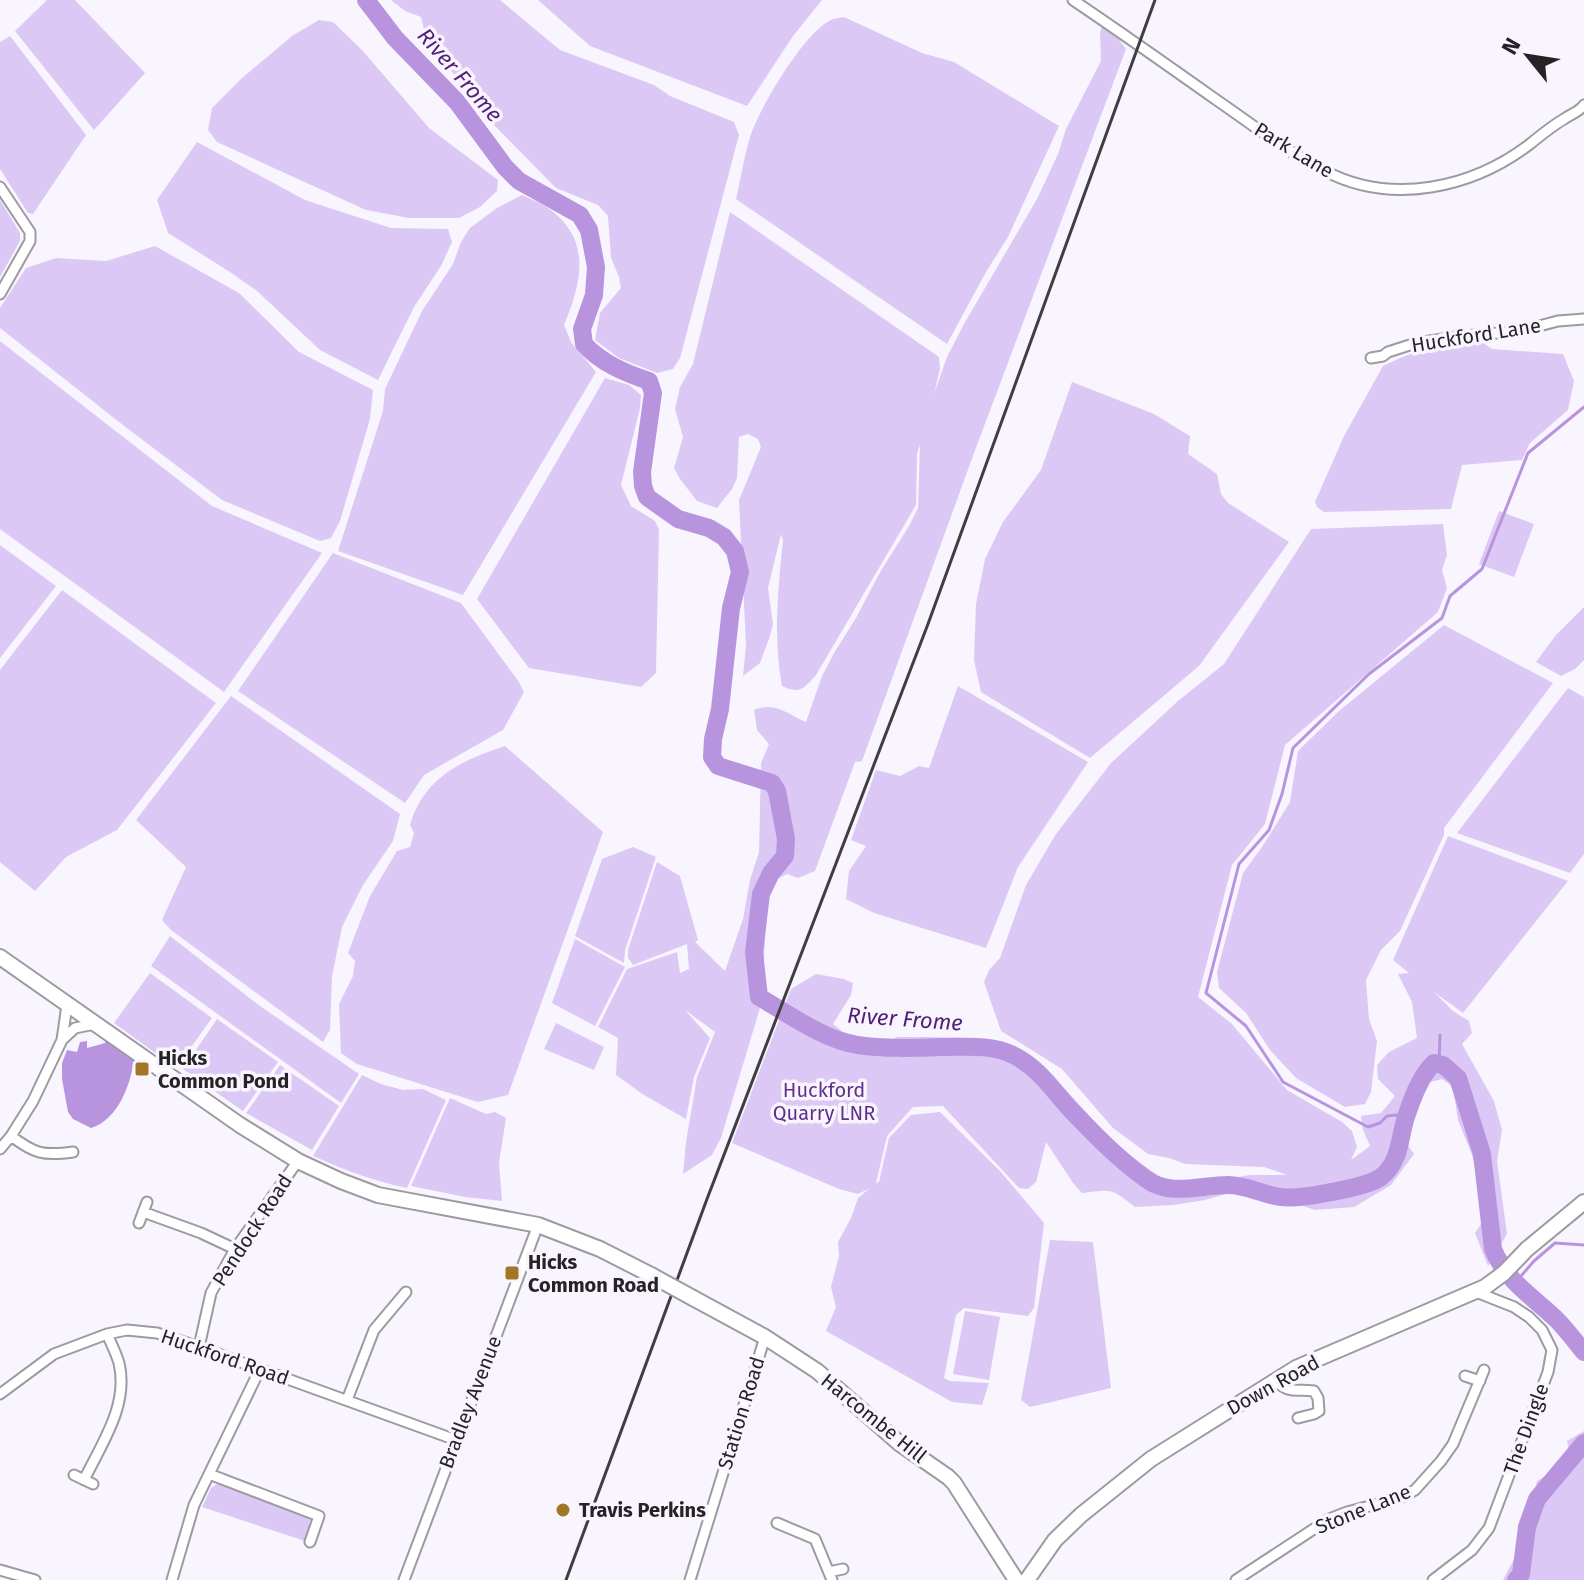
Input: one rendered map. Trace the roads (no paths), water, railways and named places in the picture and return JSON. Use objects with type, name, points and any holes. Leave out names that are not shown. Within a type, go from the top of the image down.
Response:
[{"type":"street","name":"Park Lane","points":[[1073,0],[1284,147],[1326,172],[1355,184],[1398,190],[1445,185],[1499,164],[1552,126],[1583,109]]},
{"type":"street","points":[[0,187],[30,232],[30,241],[0,294]]},
{"type":"street","name":"Huckford Lane","points":[[1371,358],[1416,343],[1520,331],[1558,321],[1584,319]]},
{"type":"street","points":[[0,957],[240,1125],[298,1161],[378,1195],[538,1225]]},
{"type":"street","points":[[0,1149],[39,1090],[62,1040],[67,1005]]},
{"type":"street","points":[[62,1040],[75,1028],[95,1024]]},
{"type":"street","points":[[11,1136],[38,1153],[73,1152]]},
{"type":"street","name":"Pendock Road","points":[[199,1347],[211,1293],[235,1249],[298,1161]]},
{"type":"street","name":"Down Road","points":[[1027,1580],[1055,1540],[1151,1459],[1296,1368],[1481,1289],[1504,1273],[1584,1202]]},
{"type":"street","points":[[139,1223],[145,1207],[235,1249]]},
{"type":"street","name":"Harcombe Hill","points":[[538,1225],[600,1249],[651,1275],[765,1337],[817,1371],[899,1443],[954,1483],[1016,1580]]},
{"type":"street","name":"Bradley Avenue","points":[[404,1580],[538,1225]]},
{"type":"street","name":"The Dingle","points":[[1433,1580],[1472,1550],[1489,1528],[1548,1372],[1552,1350],[1542,1330],[1529,1317],[1481,1289]]},
{"type":"street","points":[[347,1400],[374,1330],[406,1292]]},
{"type":"street","points":[[396,1302],[406,1309]]},
{"type":"street","name":"Huckford Road","points":[[0,1394],[54,1354],[107,1334],[127,1330],[157,1333],[456,1440]]},
{"type":"street","points":[[83,1480],[120,1402],[119,1361],[107,1334]]},
{"type":"street","name":"Station Road","points":[[690,1580],[765,1337]]},
{"type":"street","points":[[172,1580],[194,1505],[260,1369]]},
{"type":"street","name":"Stone Lane","points":[[1236,1580],[1329,1519],[1400,1498],[1415,1490],[1453,1444],[1484,1370]]},
{"type":"street","points":[[1465,1376],[1480,1381]]},
{"type":"street","points":[[1275,1381],[1284,1389],[1314,1391],[1319,1411],[1298,1418]]},
{"type":"street","points":[[209,1474],[319,1516],[310,1542]]},
{"type":"street","points":[[777,1523],[815,1539],[831,1576],[843,1569]]},
{"type":"street","points":[[0,1570],[35,1580]]},
{"type":"waterway","name":"River Frome","points":[[366,0],[395,38],[457,102],[505,167],[519,181],[580,215],[589,230],[596,267],[594,295],[582,329],[584,344],[614,367],[649,381],[653,393],[642,472],[647,497],[678,519],[709,528],[724,537],[735,551],[740,572],[731,608],[712,757],[718,766],[772,783],[777,791],[786,839],[785,856],[771,873],[761,894],[754,952],[759,997],[819,1032],[857,1045],[978,1047],[1013,1055],[1037,1072],[1106,1146],[1126,1163],[1155,1184],[1175,1189],[1235,1185],[1274,1196],[1302,1197],[1374,1181],[1388,1171],[1396,1157],[1406,1117],[1421,1081],[1434,1063],[1443,1065],[1458,1078],[1482,1154],[1493,1249],[1498,1260],[1512,1279],[1556,1319],[1584,1352]]},
{"type":"waterway","points":[[1406,1118],[1387,1116],[1380,1123],[1368,1127],[1283,1082],[1246,1026],[1206,993],[1239,864],[1269,830],[1293,748],[1369,674],[1442,618],[1450,596],[1482,569],[1528,453],[1584,407]]},
{"type":"waterway","points":[[1439,1064],[1440,1035]]},
{"type":"waterway","points":[[1515,1283],[1555,1243],[1584,1245]]},
{"type":"waterway","name":"River Frome","points":[[1516,1580],[1521,1574],[1527,1527],[1537,1499],[1584,1443]]},
{"type":"railway","points":[[566,1580],[707,1199],[928,624],[1155,0]]},
{"type":"place","name":"Hicks Common Pond","points":[[142,1069]]},
{"type":"place","name":"Hicks Common Road","points":[[512,1273]]},
{"type":"place","name":"Travis Perkins","points":[[563,1510]]},
{"type":"park label","name":"Huckford Quarry LNR","points":[[824,1102]]}]
